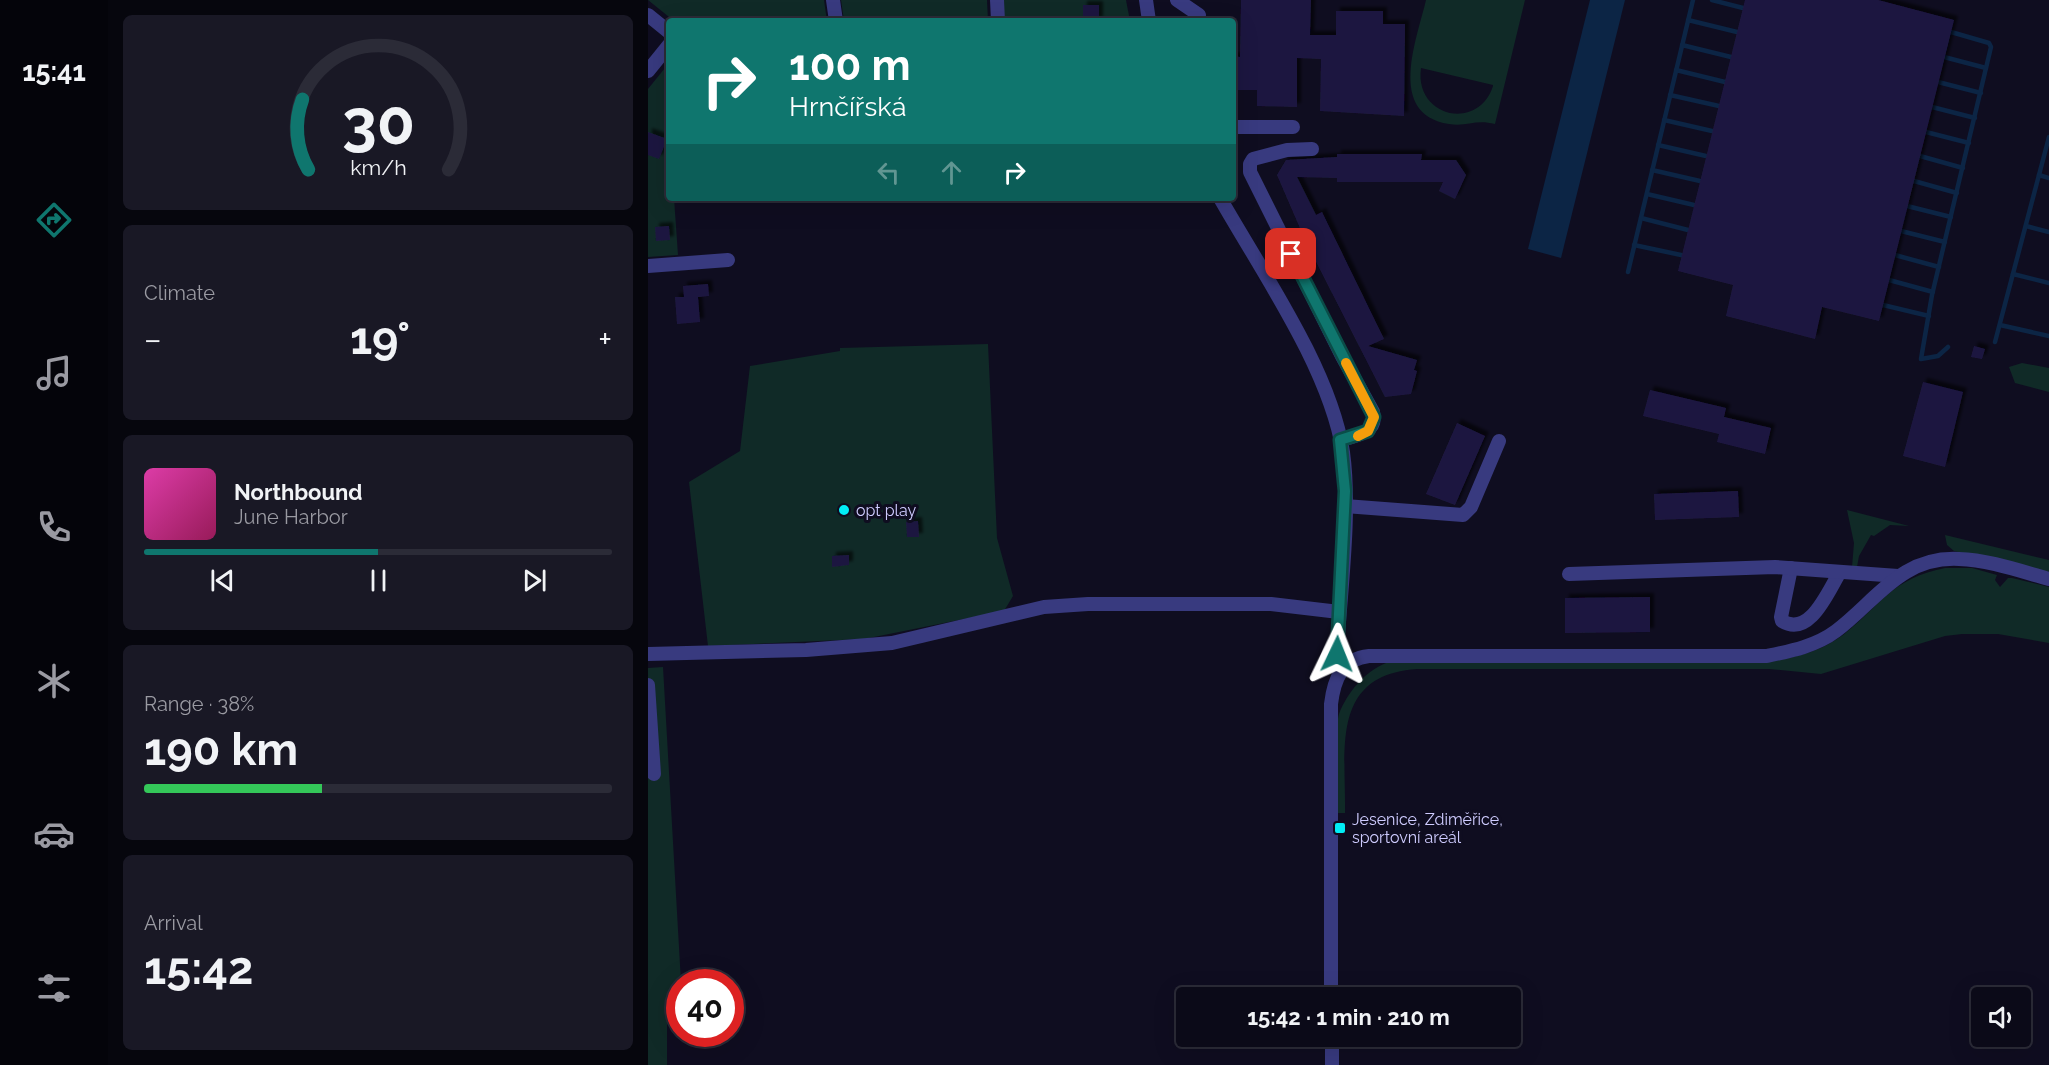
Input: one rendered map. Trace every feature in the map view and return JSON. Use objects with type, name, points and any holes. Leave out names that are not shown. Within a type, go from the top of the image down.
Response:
[{"type":"street","points":[[833,0],[836,18]]},
{"type":"street","points":[[997,0],[998,18]]},
{"type":"street","points":[[1146,0],[1149,18]]},
{"type":"street","points":[[1177,0],[1199,18]]},
{"type":"street","points":[[1196,0],[1199,18]]},
{"type":"street","points":[[648,15],[666,30]]},
{"type":"street","points":[[648,71],[666,49]]},
{"type":"street","points":[[1236,127],[1293,127]]},
{"type":"street","points":[[1312,150],[1287,150],[1253,159],[1250,164],[1251,172],[1331,335],[1373,412],[1374,421],[1368,431],[1340,440]]},
{"type":"street","points":[[1222,201],[1301,341],[1329,402],[1340,440],[1345,478],[1345,506],[1337,654],[1343,667]]},
{"type":"street","points":[[648,266],[728,260]]},
{"type":"street","points":[[1345,506],[1463,515],[1471,507],[1499,441]]},
{"type":"street","points":[[1332,987],[1331,704],[1334,685],[1343,667],[1354,659],[1369,656],[1767,656],[1815,643],[1836,631],[1876,592],[1898,576],[1924,564],[1958,558],[1999,565],[2049,579]]},
{"type":"street","points":[[1791,568],[1781,617],[1782,621],[1791,626],[1799,625],[1814,613],[1840,572]]},
{"type":"street","points":[[1569,574],[1791,568],[1898,576]]},
{"type":"street","points":[[648,654],[806,650],[892,643],[1044,607],[1088,604],[1271,604],[1339,612]]},
{"type":"street","points":[[648,685],[654,774]]},
{"type":"street","points":[[1332,1047],[1332,1065]]},
{"type":"green space","points":[[648,0],[824,0],[827,18],[670,18]]},
{"type":"green space","points":[[841,0],[987,0],[988,18],[844,18]]},
{"type":"green space","points":[[1004,0],[1126,0],[1129,18],[1004,18]]},
{"type":"green space","points":[[1426,0],[1525,0],[1495,124],[1482,122],[1449,124],[1430,117],[1418,106],[1412,91],[1410,73]],"holes":[[[1421,68],[1493,85],[1485,100],[1474,109],[1462,113],[1449,113],[1437,107],[1427,98],[1421,85]]]},
{"type":"green space","points":[[666,67],[666,201],[674,201],[678,255],[648,257],[648,89]]},
{"type":"green space","name":"opt play","points":[[988,344],[997,538],[1013,596],[1004,611],[864,639],[708,646],[689,482],[740,451],[750,366],[840,351],[840,348]]},
{"type":"green space","points":[[2022,363],[2049,368],[2049,392],[2015,383],[2009,367]]},
{"type":"green space","points":[[1847,510],[1909,526],[1890,525],[1874,536],[1871,535],[1859,556],[1857,567],[1852,567],[1854,543]]},
{"type":"green space","points":[[1945,535],[2049,560],[2049,572],[1954,551],[1947,545]]},
{"type":"green space","points":[[1945,568],[1972,568],[1997,575],[1995,580],[2000,587],[2008,578],[2012,578],[2049,587],[2049,643],[1998,634],[1945,636],[1821,674],[1769,669],[1417,669],[1389,674],[1369,685],[1356,700],[1349,719],[1345,741],[1345,813],[1337,813],[1336,747],[1339,714],[1347,698],[1364,677],[1386,663],[1766,662],[1797,656],[1825,646],[1843,635],[1899,586],[1927,573]]},
{"type":"green space","points":[[663,667],[680,969],[666,969],[667,1065],[648,1065],[648,668]]},
{"type":"water","points":[[1590,0],[1625,0],[1561,258],[1528,249]]},
{"type":"building","points":[[1241,0],[1311,0],[1310,35],[1336,35],[1336,11],[1383,11],[1383,24],[1405,24],[1404,116],[1320,111],[1321,59],[1297,58],[1297,107],[1257,106],[1257,90],[1236,90],[1236,56],[1240,57]]},
{"type":"building","points":[[1745,0],[1878,0],[1954,20],[1879,321],[1822,307],[1815,339],[1726,316],[1733,285],[1678,271]]},
{"type":"building","points":[[1083,5],[1099,5],[1099,18],[1083,18]]},
{"type":"building","points":[[648,132],[666,139],[659,159],[648,155]]},
{"type":"building","points":[[1337,154],[1422,154],[1421,160],[1456,160],[1466,175],[1455,199],[1439,191],[1443,182],[1337,182],[1337,178],[1297,177],[1316,215],[1322,212],[1384,339],[1368,346],[1417,360],[1414,370],[1417,371],[1411,394],[1385,397],[1306,242],[1277,175],[1286,160],[1337,157]]},
{"type":"building","points":[[669,226],[670,240],[656,241],[655,227]]},
{"type":"building","points":[[708,284],[709,296],[698,297],[700,322],[677,324],[675,297],[684,297],[683,286]]},
{"type":"building","points":[[1974,346],[1985,349],[1982,359],[1971,357]]},
{"type":"building","points":[[1923,382],[1963,392],[1945,467],[1903,456]]},
{"type":"building","points":[[1650,390],[1726,408],[1724,417],[1771,428],[1765,454],[1717,442],[1719,434],[1643,416]]},
{"type":"building","points":[[1457,423],[1485,436],[1455,505],[1426,494]]},
{"type":"building","points":[[1738,491],[1739,517],[1655,520],[1654,494]]},
{"type":"building","points":[[918,521],[919,537],[907,537],[906,522]]},
{"type":"building","points":[[849,555],[849,565],[832,567],[832,556]]},
{"type":"building","points":[[1650,597],[1650,632],[1565,633],[1565,598]]},
{"type":"waterway","points":[[1628,272],[1693,0]]},
{"type":"waterway","points":[[1712,0],[1743,8]]},
{"type":"waterway","points":[[1688,20],[1737,32]]},
{"type":"waterway","points":[[1948,347],[1938,356],[1921,359],[1932,295],[1991,47],[1989,43],[1951,32]]},
{"type":"waterway","points":[[1682,45],[1731,57]]},
{"type":"waterway","points":[[1944,57],[1986,68]]},
{"type":"waterway","points":[[1676,70],[1725,82]]},
{"type":"waterway","points":[[1938,82],[1981,93]]},
{"type":"waterway","points":[[1670,95],[1719,106]]},
{"type":"waterway","points":[[1932,107],[1975,118]]},
{"type":"waterway","points":[[1664,120],[1712,131]]},
{"type":"waterway","points":[[1926,132],[1969,143]]},
{"type":"waterway","points":[[1995,342],[2049,137]]},
{"type":"waterway","points":[[1658,145],[1706,156]]},
{"type":"waterway","points":[[1920,156],[1963,168]]},
{"type":"waterway","points":[[1652,170],[1700,181]]},
{"type":"waterway","points":[[2039,175],[2049,178]]},
{"type":"waterway","points":[[1914,181],[1957,193]]},
{"type":"waterway","points":[[1647,194],[1694,205]]},
{"type":"waterway","points":[[1907,206],[1951,217]]},
{"type":"waterway","points":[[1641,218],[1688,230]]},
{"type":"waterway","points":[[2026,226],[2049,232]]},
{"type":"waterway","points":[[1901,231],[1945,242]]},
{"type":"waterway","points":[[1634,245],[1681,255]]},
{"type":"waterway","points":[[1895,255],[1939,267]]},
{"type":"waterway","points":[[2013,274],[2049,283]]},
{"type":"waterway","points":[[1889,280],[1933,292]]},
{"type":"waterway","points":[[1883,305],[1929,316]]},
{"type":"waterway","points":[[2000,325],[2049,336]]},
{"type":"slow traffic","points":[[1346,363],[1374,417],[1368,431],[1358,436]]},
{"type":"place","name":"opt play","points":[[844,510]]},
{"type":"place","name":"Jesenice, Zdiměřice, sportovní areál","points":[[1340,828]]},
{"type":"route","points":[[1291,254],[1374,417],[1372,426],[1364,434],[1340,440],[1345,491],[1337,654]]}]
